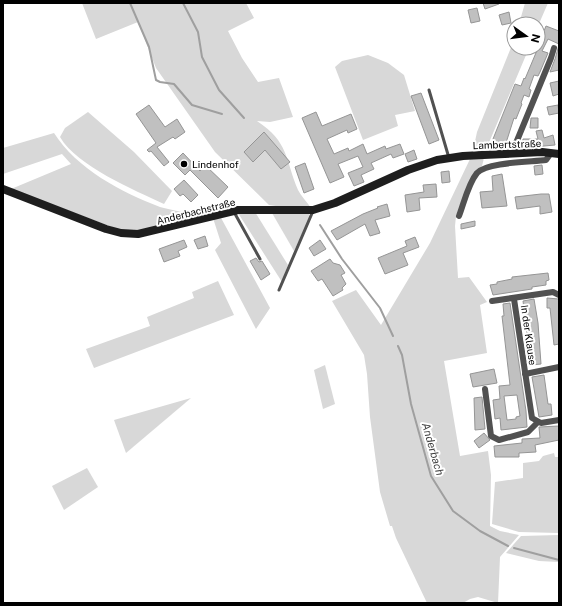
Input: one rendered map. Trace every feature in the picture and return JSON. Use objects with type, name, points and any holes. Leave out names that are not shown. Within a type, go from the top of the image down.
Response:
[{"type":"main road","name":"Lambertstraße","points":[[463,156],[555,153]]},
{"type":"main road","name":"Anderbachstraße","points":[[3,189],[122,233],[150,232],[233,211],[257,209],[313,210],[335,203],[426,162],[463,156]]},
{"type":"street","points":[[515,154],[516,143],[554,48]]},
{"type":"street","name":"Lambertstraße","points":[[459,216],[475,176],[482,169],[546,160],[555,153]]},
{"type":"street","name":"In der Klause","points":[[492,301],[514,299],[553,292],[559,294]]},
{"type":"street","name":"In der Klause","points":[[514,299],[532,418],[538,422]]},
{"type":"street","name":"In der Klause","points":[[525,374],[559,367]]},
{"type":"street","points":[[484,389],[491,436],[494,439],[499,440],[528,432],[538,422],[559,420]]},
{"type":"lane","points":[[429,90],[449,158]]},
{"type":"lane","points":[[280,290],[313,210]]},
{"type":"lane","points":[[233,211],[260,259]]},
{"type":"shaded area","points":[[82,3],[246,3],[254,18],[228,31],[242,58],[258,82],[279,78],[293,117],[270,122],[257,121],[275,136],[281,144],[298,190],[311,208],[296,209],[269,205],[215,152],[156,68],[138,22],[96,39]]},
{"type":"shaded area","points":[[525,3],[548,3],[542,16],[521,16]]},
{"type":"shaded area","points":[[368,55],[388,63],[404,75],[415,111],[395,115],[398,126],[363,140],[335,67],[342,61]]},
{"type":"shaded area","points":[[508,56],[526,56],[485,152],[476,151],[474,146],[477,132]]},
{"type":"shaded area","points":[[88,112],[134,152],[172,191],[164,204],[107,176],[79,158],[68,148],[60,137],[65,128]]},
{"type":"shaded area","points":[[54,133],[75,158],[101,178],[145,201],[160,207],[185,213],[192,217],[149,230],[120,230],[11,189],[71,164],[62,154],[3,174],[3,148]]},
{"type":"shaded area","points":[[484,158],[482,166],[474,174],[456,216],[455,226],[458,278],[469,277],[487,302],[480,305],[487,353],[444,361],[460,456],[488,451],[491,475],[490,526],[500,531],[519,535],[500,557],[498,603],[478,597],[463,603],[427,603],[396,538],[392,526],[390,526],[380,492],[370,417],[364,355],[332,301],[356,290],[381,325],[430,243],[470,159]]},
{"type":"shaded area","points":[[255,212],[288,265],[282,282],[238,213]]},
{"type":"shaded area","points":[[272,213],[309,214],[310,217],[294,251]]},
{"type":"shaded area","points":[[220,216],[270,308],[256,329],[215,250],[221,243],[213,218]]},
{"type":"shaded area","points":[[218,281],[234,315],[94,368],[86,349],[150,326],[147,317],[194,298],[192,292]]},
{"type":"shaded area","points":[[325,365],[335,404],[323,409],[314,370]]},
{"type":"shaded area","points":[[191,398],[126,453],[114,420]]},
{"type":"shaded area","points":[[554,453],[555,457],[559,457],[559,533],[519,532],[492,524],[495,482],[523,478],[523,463],[539,461],[543,456]]},
{"type":"shaded area","points":[[87,468],[98,487],[64,510],[52,486]]},
{"type":"shaded area","points":[[559,535],[559,562],[539,561],[506,553],[521,536]]},
{"type":"building","points":[[483,3],[499,3],[499,4],[485,9]]},
{"type":"building","points":[[477,8],[480,21],[471,23],[468,10]]},
{"type":"building","points":[[509,12],[510,16],[506,16],[506,24],[502,25],[499,15]]},
{"type":"building","points":[[546,26],[559,31],[559,44],[548,39],[546,43]]},
{"type":"building","points":[[559,45],[559,70],[550,72],[555,59]]},
{"type":"building","points":[[546,52],[548,53],[538,76],[534,75],[529,89],[531,90],[529,97],[524,95],[516,119],[514,118],[505,146],[503,145],[502,148],[491,144],[515,84],[521,86],[524,78],[525,79],[535,56],[546,56]]},
{"type":"building","points":[[559,81],[559,94],[553,96],[550,83]]},
{"type":"building","points":[[421,93],[439,140],[429,144],[411,96]]},
{"type":"building","points":[[149,105],[165,127],[177,119],[185,132],[175,139],[173,137],[157,147],[169,162],[164,166],[151,151],[149,152],[147,150],[156,143],[136,114]]},
{"type":"building","points":[[558,105],[559,113],[549,115],[547,107]]},
{"type":"building","points":[[316,112],[322,126],[351,114],[357,129],[348,133],[347,130],[327,139],[334,154],[348,148],[349,151],[363,144],[367,154],[385,146],[386,149],[400,144],[404,154],[393,158],[391,154],[371,163],[374,169],[361,175],[364,182],[354,186],[348,173],[363,167],[358,156],[338,164],[344,177],[330,183],[302,118]]},
{"type":"building","points":[[531,118],[538,118],[538,128],[530,128]]},
{"type":"building","points":[[542,130],[544,138],[553,135],[555,145],[522,148],[523,139],[538,139],[536,131]]},
{"type":"building","points":[[264,132],[290,162],[281,169],[265,150],[253,162],[244,152]]},
{"type":"building","points":[[414,150],[417,159],[408,162],[405,154]]},
{"type":"building","points":[[183,153],[200,171],[205,165],[228,187],[218,198],[190,170],[185,175],[173,163]]},
{"type":"building","points":[[305,163],[314,189],[304,193],[295,167]]},
{"type":"building","points":[[542,165],[543,174],[535,175],[534,166]]},
{"type":"building","points":[[449,171],[450,182],[442,183],[441,172]]},
{"type":"building","points":[[502,174],[507,206],[482,208],[480,192],[493,191],[492,176]]},
{"type":"building","points":[[184,180],[198,195],[191,202],[183,194],[180,196],[174,189]]},
{"type":"building","points":[[436,184],[437,197],[419,198],[420,210],[407,212],[405,195],[424,192],[423,185]]},
{"type":"building","points":[[549,194],[552,212],[540,214],[540,206],[517,209],[515,197]]},
{"type":"building","points":[[387,204],[390,216],[375,220],[380,233],[370,236],[365,224],[337,240],[331,231],[363,214],[378,208],[377,207]]},
{"type":"building","points":[[475,221],[475,226],[461,229],[461,224]]},
{"type":"building","points":[[205,236],[208,246],[198,249],[194,240]]},
{"type":"building","points":[[415,237],[419,247],[403,253],[408,265],[385,274],[378,258],[407,246],[405,241]]},
{"type":"building","points":[[184,240],[187,247],[178,251],[180,256],[164,262],[159,249]]},
{"type":"building","points":[[320,240],[326,249],[314,256],[309,248]]},
{"type":"building","points":[[256,258],[259,262],[262,261],[270,274],[261,280],[250,261]]},
{"type":"building","points":[[330,259],[333,263],[340,265],[345,273],[341,275],[346,284],[342,288],[343,290],[333,296],[322,279],[318,281],[311,271]]},
{"type":"building","points":[[548,273],[549,280],[546,281],[546,285],[532,287],[532,289],[493,295],[490,285],[497,284],[497,282],[512,279],[512,277]]},
{"type":"building","points":[[547,298],[559,299],[559,344],[554,345],[550,308],[547,308]]},
{"type":"building","points":[[534,299],[538,323],[541,364],[531,365],[523,301]]},
{"type":"building","points":[[510,303],[527,427],[501,430],[500,418],[495,419],[493,400],[500,399],[499,386],[510,385],[502,316],[504,316],[503,304]],"holes":[[[517,395],[520,416],[516,417],[516,419],[507,420],[504,396]]]},
{"type":"building","points":[[494,369],[497,383],[473,387],[470,374]]},
{"type":"building","points":[[544,375],[548,404],[551,404],[552,415],[539,417],[532,377]]},
{"type":"building","points":[[482,397],[485,429],[475,430],[474,398]]},
{"type":"building","points":[[559,426],[559,440],[535,445],[536,452],[519,453],[519,457],[495,457],[494,446],[522,443],[522,439],[540,438],[539,427]]},
{"type":"building","points":[[484,433],[490,440],[479,448],[474,441]]},
{"type":"waterway","name":"Anderbach","points":[[130,3],[149,47],[156,80],[174,84],[192,105],[222,114]]},
{"type":"waterway","points":[[183,3],[198,32],[202,57],[219,90],[244,118]]},
{"type":"waterway","name":"Anderbach","points":[[320,225],[342,259],[380,308],[393,336]]},
{"type":"waterway","name":"Anderbach","points":[[398,346],[402,355],[411,404],[431,476],[453,511],[480,531],[508,546]]},
{"type":"waterway","name":"Anderbach","points":[[514,548],[559,560]]},
{"type":"place","name":"Lindenhof","points":[[184,164]]}]
